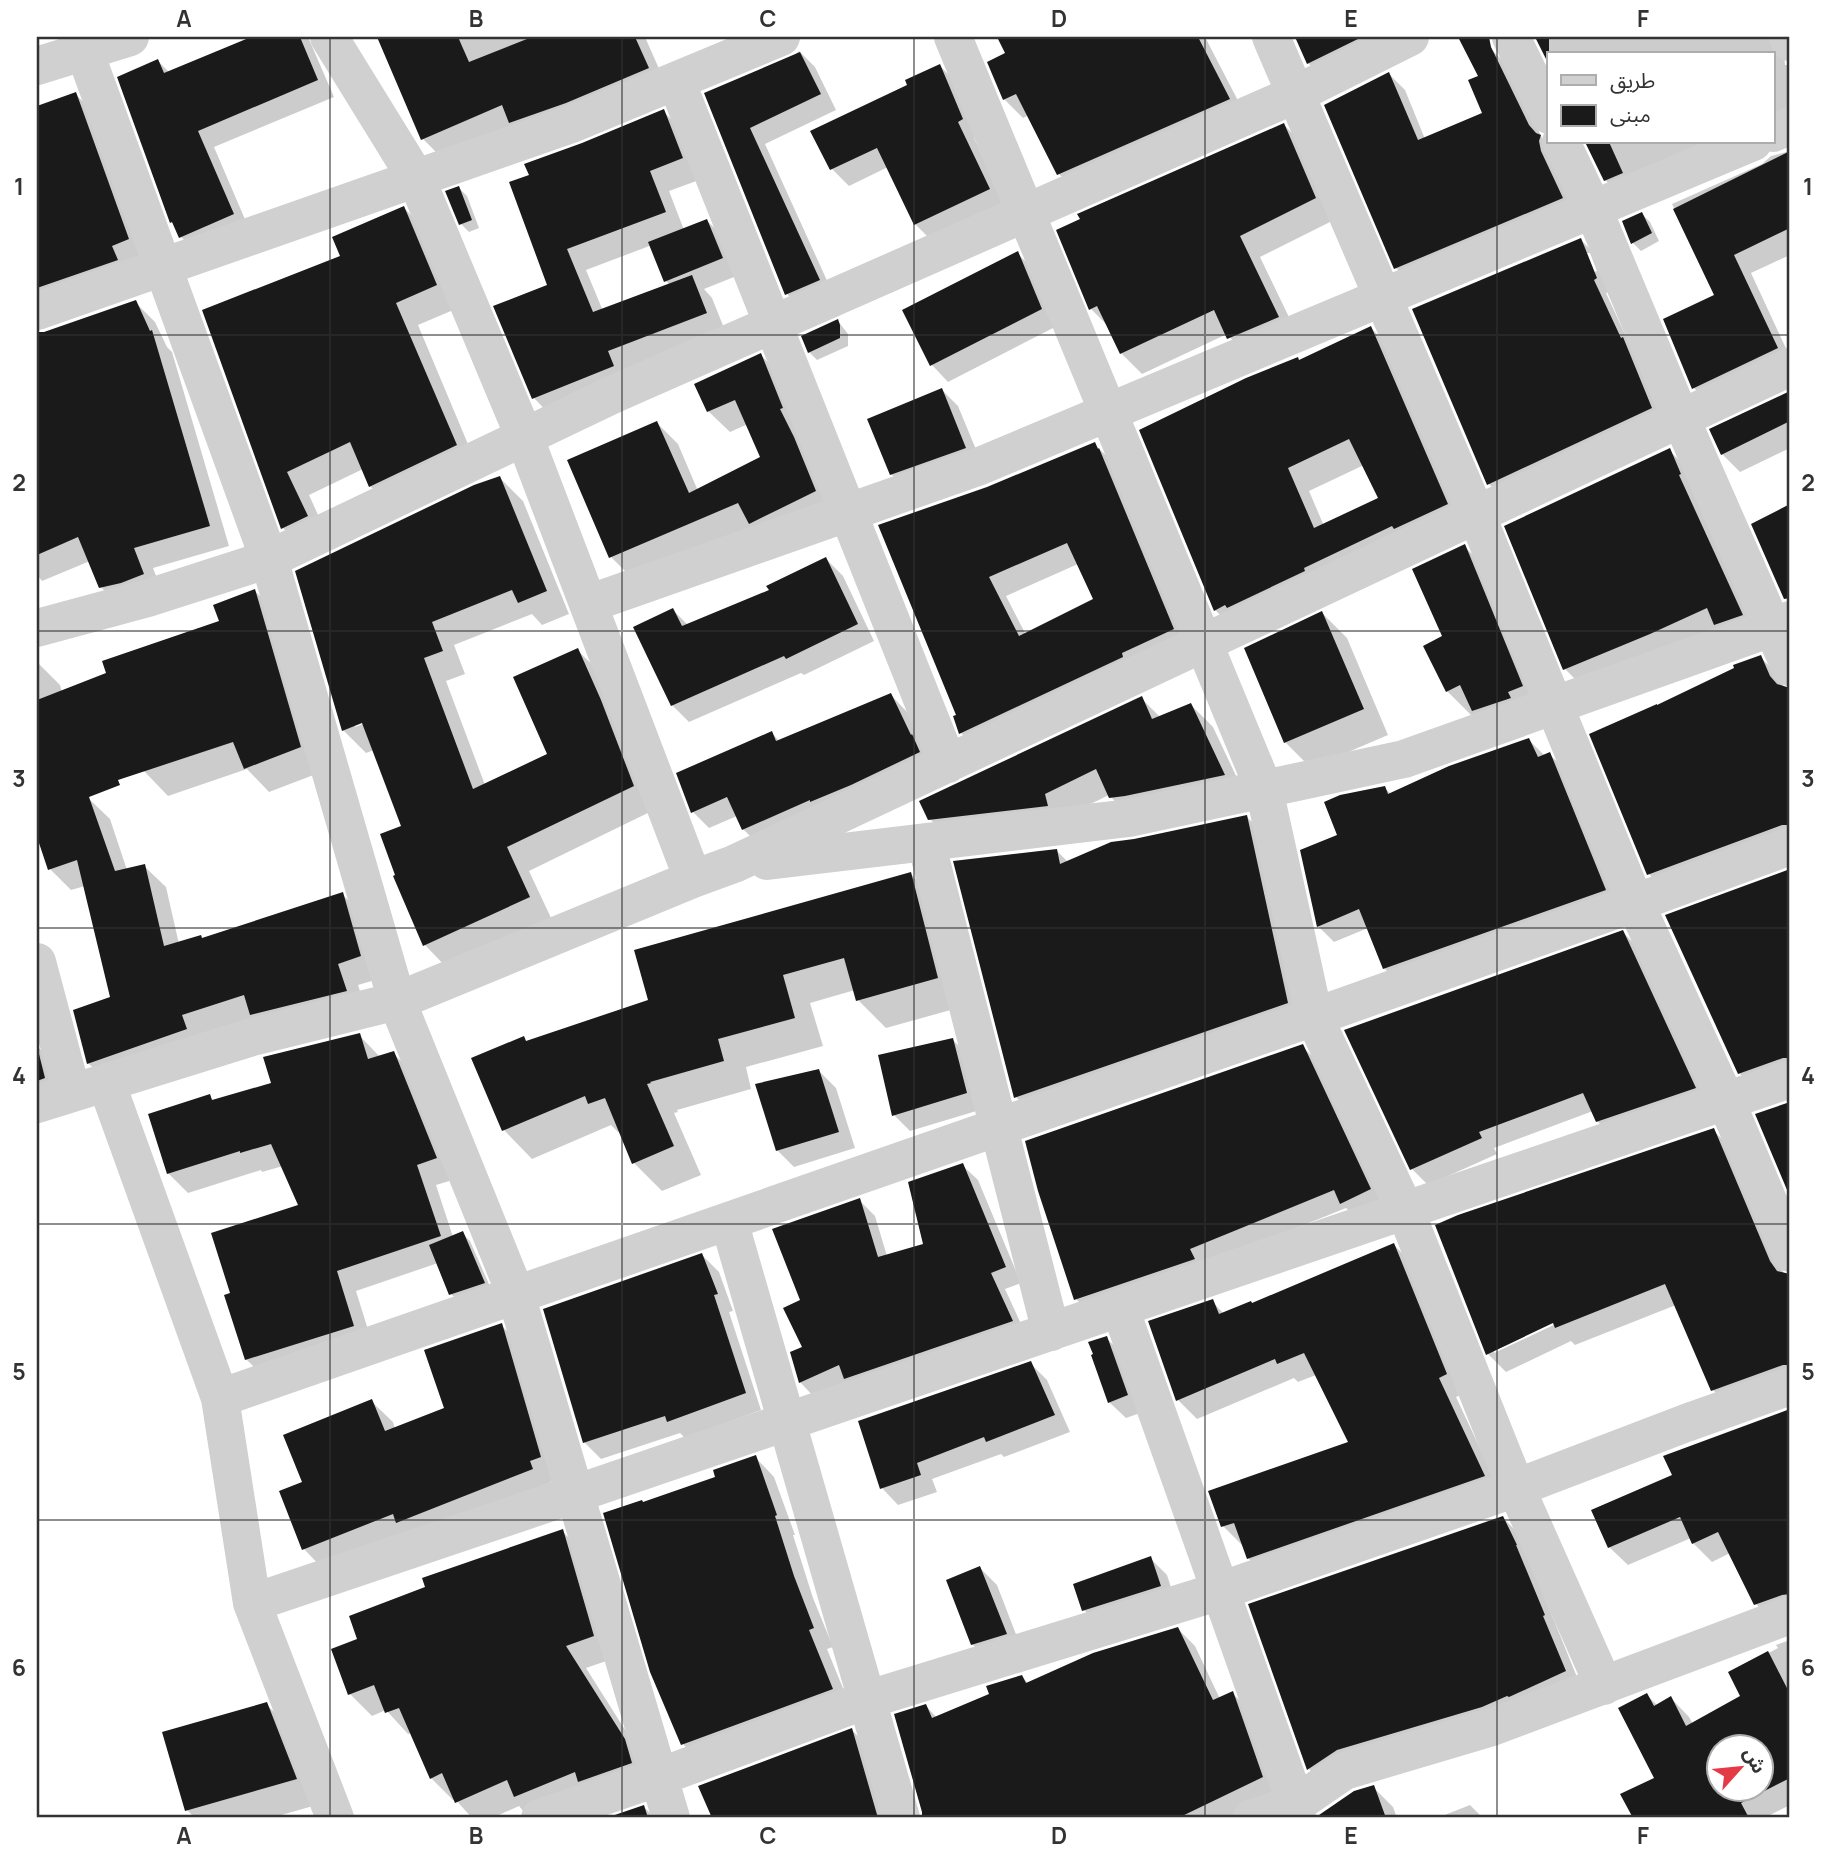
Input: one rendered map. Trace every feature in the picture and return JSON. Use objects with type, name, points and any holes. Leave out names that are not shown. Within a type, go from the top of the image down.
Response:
[{"type":"street","points":[[37,66],[130,37]]},
{"type":"street","points":[[329,37],[416,178],[524,436],[693,879]]},
{"type":"street","points":[[37,311],[574,123],[781,37]]},
{"type":"street","points":[[953,37],[1264,789],[1314,1017],[1405,1210],[1516,1488],[1604,1686]]},
{"type":"street","points":[[1271,37],[1476,514],[1635,903],[1726,1101],[1790,1253]]},
{"type":"street","points":[[37,628],[148,598],[269,559],[614,394],[1296,94],[1410,37]]},
{"type":"street","points":[[1511,37],[1547,111]]},
{"type":"street","points":[[1788,37],[1790,42]]},
{"type":"street","points":[[84,50],[269,559],[397,1001],[516,1295],[671,1818]]},
{"type":"street","points":[[676,81],[948,764]]},
{"type":"street","points":[[1562,144],[1593,209],[1681,419],[1782,623],[1790,667]]},
{"type":"street","points":[[588,604],[980,466],[1748,144]]},
{"type":"street","points":[[71,1093],[251,1037],[397,1001],[734,864],[1790,367]]},
{"type":"street","points":[[734,864],[1129,818],[1404,759],[1782,623]]},
{"type":"street","points":[[926,842],[1051,1332]]},
{"type":"street","points":[[220,1398],[1314,1017],[1790,845]]},
{"type":"street","points":[[37,962],[71,1093],[220,1398],[252,1602],[335,1818]]},
{"type":"street","points":[[252,1602],[1790,1079]]},
{"type":"street","points":[[729,1221],[901,1818]]},
{"type":"street","points":[[1120,1308],[1297,1811]]},
{"type":"street","points":[[540,1818],[866,1700],[1220,1591],[1516,1488],[1790,1386]]},
{"type":"street","points":[[1252,1818],[1297,1811],[1344,1772],[1492,1727],[1790,1615]]},
{"type":"building","points":[[251,37],[300,37],[318,80],[198,131],[234,214],[179,238],[172,222],[170,223],[117,77],[158,59],[164,73]]},
{"type":"building","points":[[377,37],[458,37],[469,62],[532,37],[635,37],[649,68],[566,103],[509,123],[502,105],[421,140]]},
{"type":"building","points":[[997,37],[1198,37],[1230,99],[1057,175],[1016,94],[1003,100],[987,62],[1005,53]]},
{"type":"building","points":[[1295,37],[1362,37],[1307,64]]},
{"type":"building","points":[[1458,37],[1489,37],[1491,47],[1529,125],[1541,135],[1541,151],[1563,198],[1394,269],[1324,105],[1389,72],[1418,140],[1482,113],[1468,80],[1478,76]]},
{"type":"building","points":[[1535,37],[1549,37],[1547,61]]},
{"type":"building","points":[[800,52],[821,94],[750,128],[820,280],[785,295],[704,93]]},
{"type":"building","points":[[940,64],[963,119],[958,122],[990,189],[914,225],[877,148],[830,170],[810,131],[907,85],[905,80]]},
{"type":"building","points":[[76,92],[129,239],[112,246],[118,260],[37,288],[37,106]]},
{"type":"building","points":[[664,109],[683,158],[650,171],[666,212],[567,249],[593,312],[692,275],[707,313],[608,351],[614,366],[532,399],[493,306],[547,285],[509,182],[529,175],[524,164]]},
{"type":"building","points":[[1284,123],[1316,198],[1240,236],[1279,317],[1227,339],[1214,310],[1120,354],[1097,306],[1089,310],[1056,230],[1080,219],[1077,214]]},
{"type":"building","points":[[1586,144],[1610,144],[1623,173],[1604,181]]},
{"type":"building","points":[[1790,151],[1790,228],[1734,255],[1778,348],[1692,389],[1663,319],[1714,295],[1673,209]]},
{"type":"building","points":[[459,186],[472,220],[459,225],[445,191]]},
{"type":"building","points":[[404,206],[437,285],[396,303],[457,445],[369,487],[350,442],[287,472],[308,516],[281,529],[202,310],[340,256],[332,237]]},
{"type":"building","points":[[1642,212],[1652,233],[1631,244],[1622,221]]},
{"type":"building","points":[[707,219],[723,258],[664,282],[648,242]]},
{"type":"building","points":[[1581,238],[1597,278],[1594,280],[1621,338],[1623,337],[1652,408],[1487,485],[1412,309]]},
{"type":"building","points":[[1018,251],[1042,309],[930,366],[902,310]]},
{"type":"building","points":[[136,300],[150,331],[152,330],[210,526],[134,548],[144,574],[99,588],[78,537],[37,555],[37,332],[44,332]]},
{"type":"building","points":[[838,319],[840,338],[808,353],[801,336]]},
{"type":"building","points":[[1371,326],[1448,504],[1394,529],[1392,526],[1304,568],[1305,571],[1227,608],[1225,605],[1214,611],[1139,430],[1246,378],[1298,357],[1299,360]],"holes":[[[1349,439],[1378,498],[1314,528],[1288,468]]]},
{"type":"building","points":[[761,353],[783,408],[780,409],[816,491],[749,524],[738,503],[609,558],[567,460],[657,421],[689,493],[760,457],[735,400],[707,412],[694,384]]},
{"type":"building","points":[[942,388],[966,448],[890,475],[867,419]]},
{"type":"building","points":[[1790,391],[1790,421],[1721,455],[1709,429]]},
{"type":"building","points":[[1095,442],[1174,629],[1122,653],[1123,657],[959,734],[953,716],[956,715],[878,525],[987,487]],"holes":[[[1067,543],[1093,599],[1019,636],[989,577]]]},
{"type":"building","points":[[1670,448],[1681,474],[1679,475],[1743,615],[1714,625],[1707,608],[1563,670],[1504,526]]},
{"type":"building","points":[[500,476],[547,591],[518,603],[512,590],[432,622],[443,651],[424,658],[473,789],[547,754],[513,677],[578,648],[634,786],[507,847],[530,897],[423,946],[393,876],[395,875],[380,834],[401,826],[362,723],[342,731],[295,571],[474,485]]},
{"type":"building","points":[[1790,504],[1790,598],[1784,599],[1751,524]]},
{"type":"building","points":[[1465,544],[1523,686],[1508,692],[1511,698],[1472,711],[1460,685],[1446,692],[1423,646],[1442,636],[1412,569]]},
{"type":"building","points":[[826,557],[858,624],[786,659],[784,656],[671,706],[633,627],[673,608],[682,626],[769,590],[766,586]]},
{"type":"building","points":[[255,589],[301,747],[244,769],[233,742],[118,780],[120,785],[89,797],[115,871],[145,864],[164,946],[201,935],[202,938],[343,892],[361,956],[338,964],[347,991],[250,1015],[244,995],[182,1015],[187,1029],[87,1064],[73,1010],[110,997],[77,860],[48,870],[37,837],[37,700],[106,673],[102,661],[219,621],[213,605]]},
{"type":"building","points":[[1322,611],[1364,709],[1284,743],[1244,648]]},
{"type":"building","points":[[1761,655],[1770,676],[1777,684],[1790,688],[1790,825],[1782,825],[1647,875],[1589,734],[1657,705],[1734,668],[1733,665]]},
{"type":"building","points":[[891,693],[920,752],[851,785],[742,830],[727,797],[691,813],[676,773],[772,731],[776,741]]},
{"type":"building","points":[[1142,696],[1152,719],[1191,703],[1225,775],[1109,798],[1096,769],[1045,794],[1048,806],[928,820],[919,801]]},
{"type":"building","points":[[1529,738],[1538,757],[1550,752],[1606,890],[1383,969],[1359,909],[1317,927],[1300,850],[1337,835],[1324,802],[1340,795],[1385,786],[1388,794],[1449,766]]},
{"type":"building","points":[[1247,815],[1288,1003],[1014,1098],[953,861],[1057,849],[1060,864],[1111,842]]},
{"type":"building","points":[[1790,869],[1790,1058],[1738,1074],[1665,915]]},
{"type":"building","points":[[911,872],[938,978],[856,1001],[844,958],[783,975],[795,1018],[718,1039],[724,1061],[647,1084],[674,1146],[632,1164],[605,1098],[588,1104],[585,1096],[502,1131],[471,1058],[524,1036],[526,1041],[648,1000],[634,950]]},
{"type":"building","points":[[1623,930],[1696,1088],[1596,1122],[1583,1093],[1479,1132],[1482,1138],[1410,1170],[1344,1030]]},
{"type":"building","points":[[360,1033],[368,1059],[394,1051],[437,1158],[417,1165],[441,1236],[337,1271],[354,1326],[245,1360],[224,1295],[230,1293],[211,1233],[298,1205],[271,1144],[167,1174],[148,1114],[210,1094],[212,1100],[271,1083],[263,1057]]},
{"type":"building","points":[[953,1038],[967,1093],[892,1116],[878,1055]]},
{"type":"building","points":[[1303,1044],[1371,1189],[1340,1204],[1334,1190],[1190,1249],[1195,1259],[1074,1300],[1038,1191],[1025,1141]]},
{"type":"building","points":[[37,1046],[45,1078],[37,1081]]},
{"type":"building","points":[[819,1069],[839,1132],[776,1151],[755,1084]]},
{"type":"building","points":[[1790,1102],[1790,1197],[1755,1114]]},
{"type":"building","points":[[1714,1128],[1770,1261],[1777,1271],[1790,1274],[1790,1365],[1783,1365],[1711,1391],[1665,1284],[1555,1328],[1553,1323],[1486,1355],[1435,1225]]},
{"type":"building","points":[[963,1163],[1006,1267],[991,1273],[1013,1321],[844,1379],[839,1365],[799,1383],[790,1352],[802,1347],[783,1308],[800,1300],[772,1229],[860,1198],[878,1257],[923,1244],[908,1182]]},
{"type":"building","points":[[463,1231],[485,1283],[449,1295],[429,1245]]},
{"type":"building","points":[[1394,1243],[1447,1374],[1439,1378],[1485,1476],[1247,1559],[1234,1523],[1221,1527],[1208,1491],[1348,1442],[1304,1353],[1277,1364],[1275,1359],[1176,1401],[1148,1321],[1213,1299],[1219,1314],[1251,1301],[1252,1303]]},
{"type":"building","points":[[702,1253],[718,1294],[714,1295],[746,1393],[667,1422],[665,1416],[583,1443],[543,1309]]},
{"type":"building","points":[[502,1323],[541,1457],[530,1461],[533,1469],[396,1523],[393,1514],[302,1550],[279,1491],[302,1482],[283,1435],[372,1399],[385,1431],[444,1408],[424,1350]]},
{"type":"building","points":[[1107,1336],[1128,1395],[1108,1403],[1088,1342]]},
{"type":"building","points":[[1031,1361],[1055,1415],[986,1442],[984,1437],[917,1463],[921,1475],[880,1489],[858,1421]]},
{"type":"building","points":[[1790,1409],[1790,1594],[1754,1605],[1718,1532],[1692,1544],[1680,1517],[1608,1548],[1591,1510],[1672,1475],[1663,1456]]},
{"type":"building","points":[[756,1455],[794,1576],[814,1628],[809,1630],[833,1689],[681,1745],[650,1672],[603,1513],[715,1477],[713,1470]]},
{"type":"building","points":[[1503,1516],[1566,1671],[1482,1707],[1337,1750],[1307,1770],[1248,1604]]},
{"type":"building","points":[[563,1529],[594,1636],[566,1646],[625,1739],[632,1763],[578,1782],[575,1772],[514,1797],[507,1780],[455,1803],[442,1773],[430,1779],[399,1708],[385,1713],[374,1685],[348,1695],[331,1649],[357,1639],[349,1616],[425,1587],[422,1578]]},
{"type":"building","points":[[1151,1556],[1161,1586],[1082,1611],[1073,1584]]},
{"type":"building","points":[[980,1566],[1007,1634],[971,1645],[946,1580]]},
{"type":"building","points":[[1178,1627],[1213,1700],[1233,1691],[1263,1777],[1178,1818],[922,1818],[894,1714],[926,1704],[932,1718],[989,1694],[986,1686],[1022,1675],[1026,1683],[1093,1653]]},
{"type":"building","points":[[1768,1651],[1790,1694],[1790,1778],[1774,1786],[1774,1732],[1704,1732],[1704,1802],[1743,1802],[1741,1803],[1749,1818],[1633,1818],[1620,1794],[1654,1778],[1618,1708],[1647,1693],[1654,1706],[1671,1696],[1686,1726],[1740,1696],[1728,1672]]},
{"type":"building","points":[[267,1702],[297,1779],[185,1811],[162,1732]]},
{"type":"building","points":[[852,1728],[878,1818],[712,1818],[698,1786]]},
{"type":"building","points":[[1374,1785],[1386,1818],[1319,1818],[1319,1815],[1354,1791]]},
{"type":"building","points":[[644,1805],[648,1818],[606,1818]]}]
